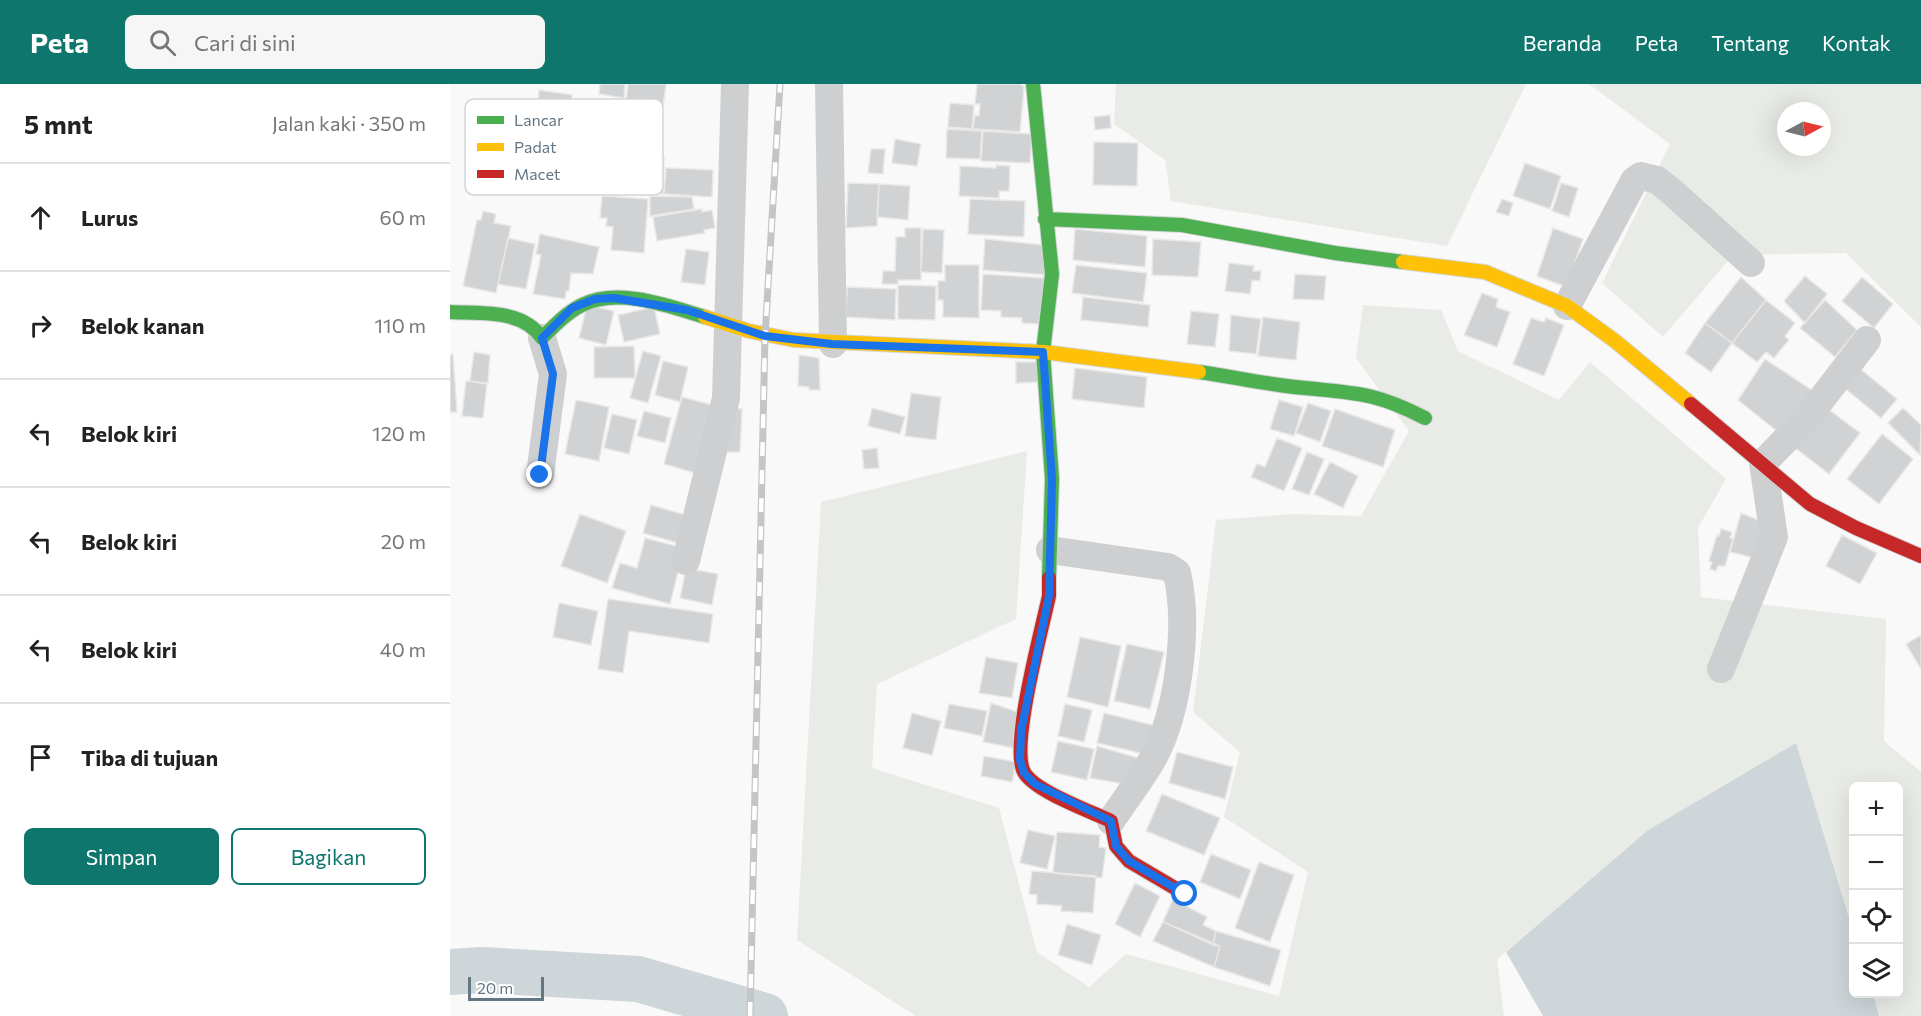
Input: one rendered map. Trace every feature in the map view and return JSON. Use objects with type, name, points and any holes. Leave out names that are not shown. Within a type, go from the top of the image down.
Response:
[{"type":"street","points":[[686,561],[726,398],[735,84]]},
{"type":"street","points":[[829,84],[832,344]]},
{"type":"street","points":[[1033,84],[1037,108],[1044,219],[1052,274],[1043,352],[1052,479],[1049,596],[1021,731],[1020,760],[1024,773],[1035,784],[1111,821]]},
{"type":"street","points":[[1567,306],[1638,177],[1650,178],[1664,185],[1751,263]]},
{"type":"street","points":[[1044,219],[1182,225],[1335,253],[1485,272],[1567,306],[1615,341],[1810,504],[1856,528],[1921,556]]},
{"type":"street","points":[[542,338],[572,308],[595,299],[614,298],[687,310],[765,336],[832,344],[1043,352],[1305,388],[1370,392],[1393,400],[1425,418]]},
{"type":"street","points":[[450,312],[512,316],[534,326],[542,338],[553,374],[540,475]]},
{"type":"street","points":[[1763,463],[1807,418],[1867,340]]},
{"type":"street","points":[[1721,669],[1774,537],[1763,463]]},
{"type":"street","points":[[1050,550],[1168,567],[1177,573],[1180,589],[1178,668],[1169,715],[1153,760],[1111,821],[1116,846],[1129,861],[1185,894]]},
{"type":"shaded area","points":[[1116,84],[1526,84],[1447,246],[1171,201],[1165,160],[1114,124]]},
{"type":"shaded area","points":[[1589,84],[1921,84],[1921,327],[1846,253],[1733,255],[1663,337],[1602,283],[1670,144]]},
{"type":"shaded area","points":[[1363,305],[1441,310],[1458,351],[1559,400],[1590,362],[1726,479],[1698,528],[1701,597],[1886,619],[1884,741],[1921,772],[1921,1016],[1879,1016],[1874,998],[1903,998],[1903,782],[1849,782],[1849,918],[1796,743],[1648,830],[1497,959],[1504,1016],[916,1016],[797,940],[821,502],[1027,451],[1016,619],[877,684],[872,768],[999,808],[1037,952],[1089,987],[1126,954],[1279,996],[1308,872],[1224,817],[1240,752],[1193,712],[1216,520],[1292,514],[1361,516],[1409,431],[1356,358]]},
{"type":"shaded area","points":[[1796,743],[1849,918],[1849,998],[1874,998],[1879,1016],[1543,1016],[1506,952],[1648,830]]},
{"type":"building","points":[[600,84],[625,84],[624,98],[599,94]]},
{"type":"building","points":[[628,84],[666,84],[663,107],[663,99],[626,99]]},
{"type":"building","points":[[977,84],[1020,84],[1024,87],[1020,132],[973,129],[975,115],[979,116],[980,104],[975,104]]},
{"type":"building","points":[[539,90],[572,95],[571,99],[538,99]]},
{"type":"building","points":[[950,103],[974,105],[972,129],[948,127]]},
{"type":"building","points":[[1110,115],[1111,128],[1095,130],[1094,117]]},
{"type":"building","points":[[947,129],[982,131],[980,159],[946,158]]},
{"type":"building","points":[[983,131],[1032,134],[1030,163],[981,161]]},
{"type":"building","points":[[895,139],[921,144],[917,166],[892,163]]},
{"type":"building","points":[[1094,142],[1138,143],[1137,186],[1093,185]]},
{"type":"building","points":[[871,149],[885,149],[883,174],[868,173]]},
{"type":"building","points":[[1525,163],[1561,176],[1550,209],[1513,196]]},
{"type":"building","points":[[996,165],[1010,166],[1009,191],[999,191],[999,198],[959,196],[960,166],[996,168]]},
{"type":"building","points":[[666,168],[713,170],[712,197],[664,194]]},
{"type":"building","points":[[848,183],[879,184],[877,226],[846,228]]},
{"type":"building","points":[[1561,183],[1578,188],[1569,217],[1552,211]]},
{"type":"building","points":[[879,184],[910,186],[908,220],[877,217]]},
{"type":"building","points":[[602,196],[648,199],[644,253],[611,250],[613,227],[606,226],[607,218],[600,218]]},
{"type":"building","points":[[650,196],[692,197],[694,209],[650,216]]},
{"type":"building","points":[[970,199],[1025,201],[1024,237],[968,234]]},
{"type":"building","points":[[1502,199],[1513,203],[1509,216],[1496,212]]},
{"type":"building","points":[[702,209],[702,212],[712,210],[715,228],[704,230],[705,233],[657,241],[653,217]]},
{"type":"building","points":[[483,211],[496,214],[494,223],[511,226],[496,293],[463,286],[477,220],[481,220]]},
{"type":"building","points":[[905,228],[921,228],[921,280],[898,280],[898,284],[882,284],[883,271],[895,271],[896,237],[905,237]]},
{"type":"building","points":[[1553,228],[1583,239],[1566,287],[1537,276]]},
{"type":"building","points":[[923,229],[944,230],[942,273],[921,272]]},
{"type":"building","points":[[1075,229],[1147,236],[1145,267],[1073,260]]},
{"type":"building","points":[[540,234],[599,247],[593,274],[571,273],[569,291],[566,291],[565,299],[533,294],[541,255],[536,254]]},
{"type":"building","points":[[508,238],[535,244],[526,289],[498,284]]},
{"type":"building","points":[[985,239],[1044,245],[1047,275],[983,270]]},
{"type":"building","points":[[1153,239],[1201,242],[1198,277],[1152,275]]},
{"type":"building","points":[[686,249],[709,252],[705,285],[681,282]]},
{"type":"building","points":[[1229,263],[1254,266],[1253,271],[1261,271],[1260,281],[1252,280],[1250,294],[1225,291]]},
{"type":"building","points":[[945,265],[979,265],[979,318],[943,317],[943,300],[938,300],[938,281],[945,281]]},
{"type":"building","points":[[1076,265],[1147,273],[1143,302],[1072,293]]},
{"type":"building","points":[[983,274],[1045,278],[1039,324],[1022,323],[1022,318],[1001,317],[1001,311],[981,310]]},
{"type":"building","points":[[1295,274],[1326,276],[1324,300],[1293,299]]},
{"type":"building","points":[[1805,276],[1827,294],[1805,323],[1784,301]]},
{"type":"building","points":[[1741,277],[1766,300],[1732,343],[1705,323]]},
{"type":"building","points":[[1862,277],[1893,304],[1874,328],[1842,301]]},
{"type":"building","points":[[898,285],[936,286],[935,320],[898,319]]},
{"type":"building","points":[[847,287],[896,289],[895,320],[846,317]]},
{"type":"building","points":[[1482,293],[1498,299],[1496,307],[1510,312],[1497,347],[1464,335]]},
{"type":"building","points":[[1083,297],[1150,305],[1148,327],[1081,320]]},
{"type":"building","points":[[1766,300],[1795,323],[1785,336],[1789,340],[1774,358],[1766,352],[1757,362],[1732,343]]},
{"type":"building","points":[[1825,300],[1857,330],[1835,357],[1800,328]]},
{"type":"building","points":[[587,305],[614,311],[606,345],[579,338]]},
{"type":"building","points":[[654,307],[660,334],[624,342],[618,315]]},
{"type":"building","points":[[1191,311],[1219,314],[1215,347],[1187,344]]},
{"type":"building","points":[[1231,315],[1261,319],[1256,354],[1229,351]]},
{"type":"building","points":[[1263,317],[1300,322],[1296,360],[1258,356]]},
{"type":"building","points":[[1531,318],[1544,322],[1546,318],[1564,325],[1544,376],[1513,364]]},
{"type":"building","points":[[1705,323],[1732,343],[1711,372],[1685,353]]},
{"type":"building","points":[[634,346],[635,378],[594,378],[594,347]]},
{"type":"building","points":[[643,351],[661,356],[648,403],[630,398]]},
{"type":"building","points":[[474,352],[490,355],[488,383],[470,381]]},
{"type":"building","points":[[453,354],[457,412],[450,412],[450,355]]},
{"type":"building","points":[[799,355],[819,358],[820,390],[809,390],[809,387],[798,386]]},
{"type":"building","points":[[1765,359],[1816,393],[1783,436],[1738,400]]},
{"type":"building","points":[[663,361],[688,367],[680,402],[655,395]]},
{"type":"building","points":[[1016,362],[1038,362],[1039,382],[1016,383]]},
{"type":"building","points":[[1858,367],[1897,399],[1881,418],[1842,386]]},
{"type":"building","points":[[1075,368],[1147,377],[1144,408],[1072,399]]},
{"type":"building","points":[[466,381],[487,384],[483,418],[462,416]]},
{"type":"building","points":[[911,393],[941,397],[936,440],[905,436]]},
{"type":"building","points":[[682,397],[720,407],[702,475],[664,464]]},
{"type":"building","points":[[576,400],[609,407],[599,461],[565,454]]},
{"type":"building","points":[[1279,400],[1303,407],[1294,436],[1270,429]]},
{"type":"building","points":[[1308,403],[1331,411],[1320,442],[1296,433]]},
{"type":"building","points":[[1824,406],[1860,433],[1829,474],[1794,447]]},
{"type":"building","points":[[728,408],[742,409],[740,452],[726,452]]},
{"type":"building","points":[[872,408],[905,417],[900,434],[868,426]]},
{"type":"building","points":[[1903,408],[1921,425],[1920,455],[1888,423]]},
{"type":"building","points":[[1335,409],[1395,430],[1383,467],[1322,446]]},
{"type":"building","points":[[644,411],[671,418],[665,443],[637,436]]},
{"type":"building","points":[[612,414],[637,420],[629,454],[604,448]]},
{"type":"building","points":[[1882,434],[1913,459],[1879,504],[1847,479]]},
{"type":"building","points":[[1277,438],[1302,448],[1284,491],[1251,477],[1257,464],[1265,467]]},
{"type":"building","points":[[877,448],[879,468],[864,469],[862,450]]},
{"type":"building","points":[[1307,452],[1324,459],[1309,495],[1292,489]]},
{"type":"building","points":[[1330,462],[1358,476],[1343,508],[1314,494]]},
{"type":"building","points":[[651,505],[693,517],[685,545],[643,533]]},
{"type":"building","points":[[1741,513],[1766,523],[1755,558],[1730,552]]},
{"type":"building","points":[[580,514],[626,531],[607,583],[561,566]]},
{"type":"building","points":[[1721,529],[1732,532],[1730,538],[1733,539],[1725,566],[1718,566],[1716,571],[1710,569],[1712,562],[1709,561]]},
{"type":"building","points":[[1842,535],[1877,553],[1860,584],[1826,566]]},
{"type":"building","points":[[645,538],[684,548],[670,604],[612,588],[620,563],[637,568]]},
{"type":"building","points":[[686,568],[718,574],[712,605],[680,598]]},
{"type":"building","points":[[608,599],[713,614],[709,643],[629,631],[623,673],[598,669]]},
{"type":"building","points":[[559,603],[598,611],[591,645],[553,637]]},
{"type":"building","points":[[1921,635],[1921,669],[1906,644]]},
{"type":"building","points":[[1080,637],[1121,646],[1108,707],[1067,697]]},
{"type":"building","points":[[1127,644],[1164,652],[1150,709],[1114,701]]},
{"type":"building","points":[[986,657],[1018,663],[1012,698],[979,693]]},
{"type":"building","points":[[991,703],[1020,713],[1014,748],[983,742]]},
{"type":"building","points":[[949,704],[987,711],[982,736],[944,728]]},
{"type":"building","points":[[1065,704],[1092,710],[1084,742],[1058,736]]},
{"type":"building","points":[[912,713],[941,721],[932,755],[903,748]]},
{"type":"building","points":[[1104,713],[1156,726],[1149,755],[1097,743]]},
{"type":"building","points":[[1058,741],[1094,749],[1087,780],[1051,772]]},
{"type":"building","points":[[1097,746],[1138,758],[1130,785],[1090,778]]},
{"type":"building","points":[[1177,752],[1233,767],[1225,799],[1169,783]]},
{"type":"building","points":[[984,756],[1016,762],[1012,782],[981,776]]},
{"type":"building","points":[[1162,794],[1220,818],[1204,855],[1146,831]]},
{"type":"building","points":[[1028,830],[1055,836],[1047,869],[1020,863]]},
{"type":"building","points":[[1057,832],[1100,835],[1099,847],[1106,848],[1102,878],[1053,873]]},
{"type":"building","points":[[1211,854],[1251,870],[1240,899],[1200,882]]},
{"type":"building","points":[[1259,862],[1294,875],[1270,942],[1235,928]]},
{"type":"building","points":[[1032,871],[1096,876],[1093,913],[1061,911],[1062,906],[1037,904],[1037,895],[1029,894]]},
{"type":"building","points":[[1135,883],[1160,896],[1140,937],[1115,924]]},
{"type":"building","points":[[1173,899],[1207,917],[1203,925],[1216,931],[1213,945],[1163,922]]},
{"type":"building","points":[[1163,922],[1220,946],[1214,967],[1153,941]]},
{"type":"building","points":[[1067,924],[1101,935],[1092,965],[1058,955]]},
{"type":"building","points":[[1216,931],[1281,950],[1270,986],[1214,967],[1220,946],[1213,945]]},
{"type":"waterway","points":[[450,972],[482,970],[638,979],[765,1016]]},
{"type":"railway","points":[[750,1016],[765,337],[780,84]]},
{"type":"traffic: fast","points":[[1033,84],[1052,274],[1043,352],[1052,479],[1049,578]]},
{"type":"traffic: fast","points":[[1045,219],[1182,225],[1335,253],[1403,262]]},
{"type":"traffic: fast","points":[[450,312],[488,313],[513,318],[524,322],[542,338],[576,308],[596,300],[612,298],[644,300],[705,317]]},
{"type":"traffic: fast","points":[[1199,372],[1366,396],[1393,403],[1425,418]]},
{"type":"traffic: slow","points":[[1403,262],[1485,272],[1567,306],[1615,341],[1691,404]]},
{"type":"traffic: slow","points":[[705,317],[749,331],[794,340],[1044,352],[1199,372]]},
{"type":"traffic: jam","points":[[1691,404],[1810,504],[1856,528],[1921,556]]},
{"type":"traffic: jam","points":[[1049,578],[1049,596],[1024,714],[1021,738],[1024,772],[1050,793],[1111,821],[1116,846],[1129,861],[1185,894]]},
{"type":"route","points":[[540,475],[553,374],[542,338],[572,308],[595,299],[614,298],[687,310],[765,336],[832,344],[1043,352],[1052,479],[1049,596],[1021,731],[1020,760],[1024,773],[1035,784],[1111,821],[1116,846],[1129,861],[1185,894]]}]
